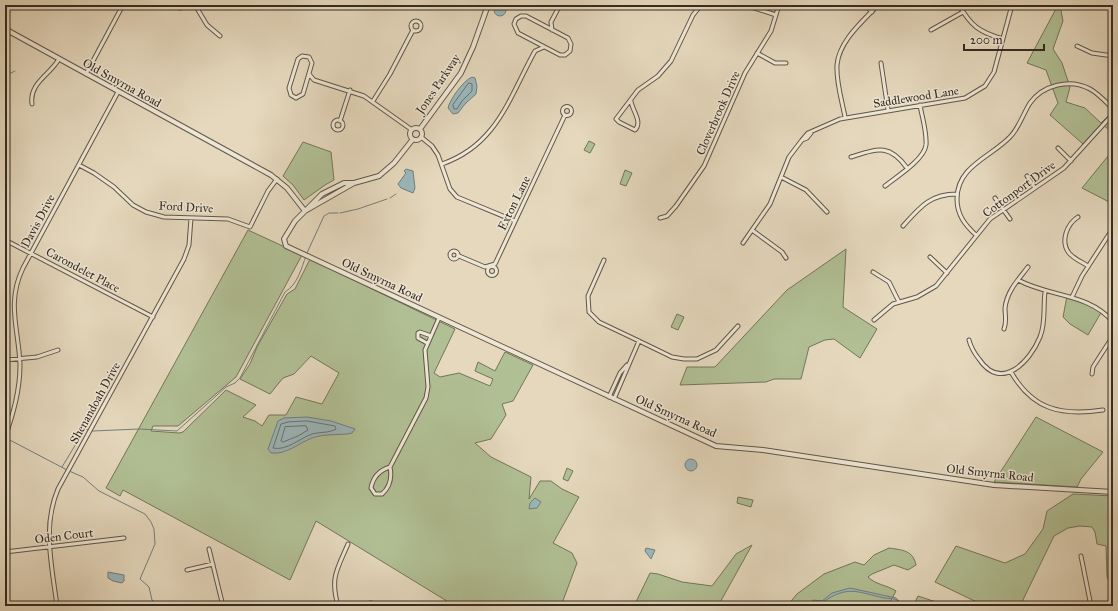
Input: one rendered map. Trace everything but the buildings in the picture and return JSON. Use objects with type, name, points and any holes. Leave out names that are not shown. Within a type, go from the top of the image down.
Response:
[{"type":"street","points":[[86,74],[123,5]]},
{"type":"street","points":[[167,5],[180,8],[195,5],[207,25],[220,36]]},
{"type":"street","name":"Jones Parkway","points":[[420,129],[461,73],[476,40],[488,5]]},
{"type":"street","points":[[543,25],[550,22],[560,5]]},
{"type":"street","points":[[631,102],[638,126],[635,130],[616,119],[631,102],[638,90],[656,78],[668,66],[680,47],[695,12],[701,5]]},
{"type":"street","points":[[745,5],[776,15]]},
{"type":"street","name":"Cloverbrook Drive","points":[[660,218],[666,216],[676,206],[701,172],[714,147],[745,73],[770,33],[779,5]]},
{"type":"street","points":[[865,5],[872,12]]},
{"type":"street","points":[[845,117],[838,77],[838,60],[849,37],[878,5]]},
{"type":"street","points":[[959,5],[970,22],[981,32],[1003,39]]},
{"type":"street","name":"Saddlewood Lane","points":[[743,243],[770,204],[792,152],[805,135],[827,123],[845,117],[961,99],[982,89],[992,77],[1012,5]]},
{"type":"street","points":[[931,30],[963,12]]},
{"type":"street","points":[[526,16],[552,30],[569,39],[571,44],[570,50],[566,54],[561,55],[544,47],[516,31],[514,26],[515,21],[520,17],[526,16]]},
{"type":"street","points":[[550,22],[552,30]]},
{"type":"street","name":"Old Smyrna Road","points":[[5,29],[277,179],[287,188],[304,211],[284,238],[286,246],[691,436],[721,447],[763,450],[994,485],[1113,492]]},
{"type":"street","points":[[373,101],[390,74],[413,30]]},
{"type":"street","points":[[442,164],[470,151],[487,136],[498,120],[535,50],[533,41]]},
{"type":"street","points":[[1077,46],[1087,52],[1113,56]]},
{"type":"street","points":[[535,50],[544,47]]},
{"type":"street","points":[[757,53],[775,63],[786,63]]},
{"type":"street","points":[[302,56],[308,56],[312,61],[309,74],[300,97],[296,98],[291,95],[289,88],[298,59],[302,56]]},
{"type":"street","points":[[32,104],[32,95],[37,84],[54,68],[59,59]]},
{"type":"street","points":[[881,63],[888,110]]},
{"type":"street","points":[[309,74],[314,80],[350,90],[373,101],[412,130]]},
{"type":"street","points":[[306,83],[314,80]]},
{"type":"street","points":[[976,235],[961,218],[957,204],[957,194],[960,182],[965,173],[1009,138],[1033,99],[1046,89],[1062,84],[1081,86],[1094,92],[1113,109]]},
{"type":"street","points":[[340,121],[350,90]]},
{"type":"street","name":"Davis Drive","points":[[5,437],[16,401],[20,359],[14,298],[19,276],[118,92]]},
{"type":"street","points":[[885,186],[920,157],[925,148],[926,139],[920,105]]},
{"type":"street","name":"Cottonport Drive","points":[[874,320],[885,309],[899,302],[921,295],[936,286],[987,222],[1003,208],[1054,176],[1070,161],[1113,114]]},
{"type":"street","name":"Exton Lane","points":[[459,256],[484,266],[495,264],[565,115]]},
{"type":"street","points":[[412,130],[415,128],[420,129],[422,133],[421,137],[436,151],[450,189],[457,197],[515,221]]},
{"type":"street","points":[[412,130],[410,134],[413,139]]},
{"type":"street","points":[[413,139],[417,140],[421,137]]},
{"type":"street","points":[[304,211],[328,190],[344,183],[354,183],[374,177],[386,171],[413,139]]},
{"type":"street","points":[[1058,148],[1070,161]]},
{"type":"street","points":[[851,156],[875,150],[884,150],[897,156],[907,168]]},
{"type":"street","name":"Ford Drive","points":[[79,165],[94,173],[114,187],[133,205],[146,212],[164,217],[228,219],[250,227],[277,179]]},
{"type":"street","points":[[1027,176],[1035,188]]},
{"type":"street","points":[[781,177],[806,190],[827,212]]},
{"type":"street","points":[[903,226],[918,210],[932,199],[944,195],[957,194]]},
{"type":"street","points":[[995,198],[1010,219]]},
{"type":"street","points":[[1078,217],[1066,231],[1065,244],[1071,255],[1088,266]]},
{"type":"street","name":"Shenandoah Drive","points":[[57,606],[48,524],[51,506],[68,470],[188,251],[191,218]]},
{"type":"street","points":[[1072,297],[1088,266],[1113,228]]},
{"type":"street","points":[[752,230],[782,252],[786,258]]},
{"type":"street","name":"Carondelet Place","points":[[5,240],[152,317]]},
{"type":"street","points":[[930,258],[947,273]]},
{"type":"street","points":[[604,260],[588,296],[589,312],[599,322],[678,359],[697,359],[716,350],[738,326]]},
{"type":"street","points":[[1004,329],[1007,301],[1011,290],[1028,267]]},
{"type":"street","points":[[874,272],[883,276],[890,283],[899,302]]},
{"type":"street","points":[[1018,280],[1045,292],[1072,297],[1097,307],[1113,322]]},
{"type":"street","points":[[969,340],[977,357],[987,368],[996,372],[1011,372],[1023,365],[1040,338],[1043,328],[1045,292]]},
{"type":"street","points":[[390,467],[382,471],[374,479],[371,488],[374,493],[382,494],[387,488],[391,478],[390,467],[405,434],[424,403],[428,393],[424,355],[427,343],[440,318]]},
{"type":"street","points":[[427,343],[418,338],[418,333],[420,332],[431,336]]},
{"type":"street","points":[[1092,374],[1093,367],[1113,336]]},
{"type":"street","points":[[609,397],[620,373],[627,365],[639,341]]},
{"type":"street","points":[[5,360],[37,357],[58,350]]},
{"type":"street","points":[[614,399],[625,375],[627,365]]},
{"type":"street","points":[[1011,372],[1024,392],[1035,401],[1046,406],[1074,412],[1103,410]]},
{"type":"street","name":"Oden Court","points":[[5,552],[124,538]]},
{"type":"street","points":[[338,606],[334,592],[334,580],[348,544]]},
{"type":"street","points":[[210,549],[223,606]]},
{"type":"street","points":[[1081,556],[1091,606]]},
{"type":"street","points":[[187,570],[213,564]]},
{"type":"street","points":[[352,606],[371,602],[384,606]]},
{"type":"green space","points":[[1058,5],[1060,5],[1063,21],[1053,49],[1062,63],[1070,87],[1066,102],[1085,108],[1101,123],[1113,111],[1113,132],[1101,124],[1083,144],[1050,115],[1058,103],[1046,70],[1027,63]]},
{"type":"green space","points":[[589,141],[595,144],[590,153],[584,150]]},
{"type":"green space","points":[[303,142],[331,152],[334,180],[304,200],[293,185],[283,176]]},
{"type":"green space","points":[[1113,150],[1113,204],[1082,188]]},
{"type":"green space","points":[[625,170],[632,173],[626,186],[620,184]]},
{"type":"green space","points":[[248,230],[302,255],[236,377],[178,426],[153,426],[151,431],[183,432],[226,390],[256,405],[243,417],[255,421],[262,426],[269,415],[286,415],[296,397],[322,404],[339,373],[311,356],[294,374],[283,378],[270,394],[240,379],[250,364],[257,347],[287,294],[295,289],[310,259],[455,329],[434,373],[440,377],[459,373],[490,386],[493,379],[475,371],[478,362],[495,371],[505,352],[533,365],[513,401],[502,404],[506,415],[491,439],[475,443],[491,457],[531,477],[529,499],[540,481],[551,481],[562,489],[579,497],[553,543],[572,553],[577,563],[561,606],[455,606],[316,521],[290,580],[123,490],[120,496],[106,488]]},
{"type":"green space","points":[[846,249],[843,307],[877,329],[860,358],[834,339],[825,340],[809,347],[801,379],[774,379],[766,382],[680,385],[687,367],[715,367],[787,290]]},
{"type":"green space","points":[[1067,296],[1102,311],[1088,335],[1070,324],[1063,317]]},
{"type":"green space","points":[[677,314],[684,317],[678,330],[671,327]]},
{"type":"green space","points":[[1036,417],[1103,452],[1081,479],[1077,487],[994,482]]},
{"type":"green space","points":[[567,468],[573,471],[568,481],[563,479]]},
{"type":"green space","points":[[1073,494],[1113,496],[1113,536],[1110,541],[1113,546],[1113,591],[1107,577],[1106,546],[1097,544],[1095,532],[1092,527],[1080,526],[1068,528],[1054,536],[1020,606],[985,606],[935,582],[956,546],[1005,563],[1025,554],[1043,529],[1047,511]]},
{"type":"green space","points":[[738,497],[753,500],[751,507],[737,503]]},
{"type":"green space","points":[[752,545],[718,606],[634,606],[650,573],[658,574],[682,582],[712,586],[736,554]]},
{"type":"green space","points":[[889,548],[902,550],[910,554],[915,560],[916,565],[908,570],[894,565],[868,577],[874,582],[896,591],[888,606],[787,606],[797,594],[824,574],[855,562],[864,565],[874,555]]},
{"type":"green space","points":[[918,596],[948,606],[913,606]]},
{"type":"water","points":[[498,4],[502,4],[506,10],[502,16],[498,16],[494,12],[494,8]]},
{"type":"water","points":[[472,77],[475,78],[477,86],[476,94],[458,113],[453,114],[448,108],[451,100],[461,86]]},
{"type":"water","points":[[406,169],[413,171],[415,188],[413,193],[401,188],[398,184],[406,173],[404,171]]},
{"type":"water","points":[[307,417],[331,421],[355,429],[352,433],[316,437],[282,452],[271,453],[268,449],[278,421],[284,418]]},
{"type":"water","points":[[689,459],[693,459],[697,465],[693,471],[689,471],[685,467],[685,463]]},
{"type":"water","points":[[535,498],[541,502],[537,508],[529,509],[530,503]]},
{"type":"water","points":[[646,548],[655,550],[651,559],[645,551]]},
{"type":"water","points":[[108,572],[124,575],[124,581],[122,583],[113,581],[108,578]]},
{"type":"water","points":[[850,588],[896,598],[903,605],[911,603],[926,606],[909,604],[903,606],[895,599],[853,591],[839,593],[823,602],[813,601],[810,606],[813,600],[822,601],[832,593]]},
{"type":"waterway","points":[[5,76],[15,71]]},
{"type":"waterway","points":[[390,198],[396,194]]},
{"type":"waterway","points":[[340,213],[358,209],[387,199]]},
{"type":"waterway","points":[[307,253],[324,216],[329,213],[338,213]]},
{"type":"waterway","points":[[62,467],[85,429],[93,431],[139,429],[177,431],[226,387],[235,383],[240,378],[285,292],[296,281],[306,256]]},
{"type":"waterway","points":[[6,438],[67,470]]},
{"type":"waterway","points":[[69,471],[83,477],[99,491],[145,514],[151,522],[154,529],[155,544],[140,579],[149,587],[152,600],[159,606]]},
{"type":"waterway","points":[[1113,536],[1110,542],[1113,548]]}]
